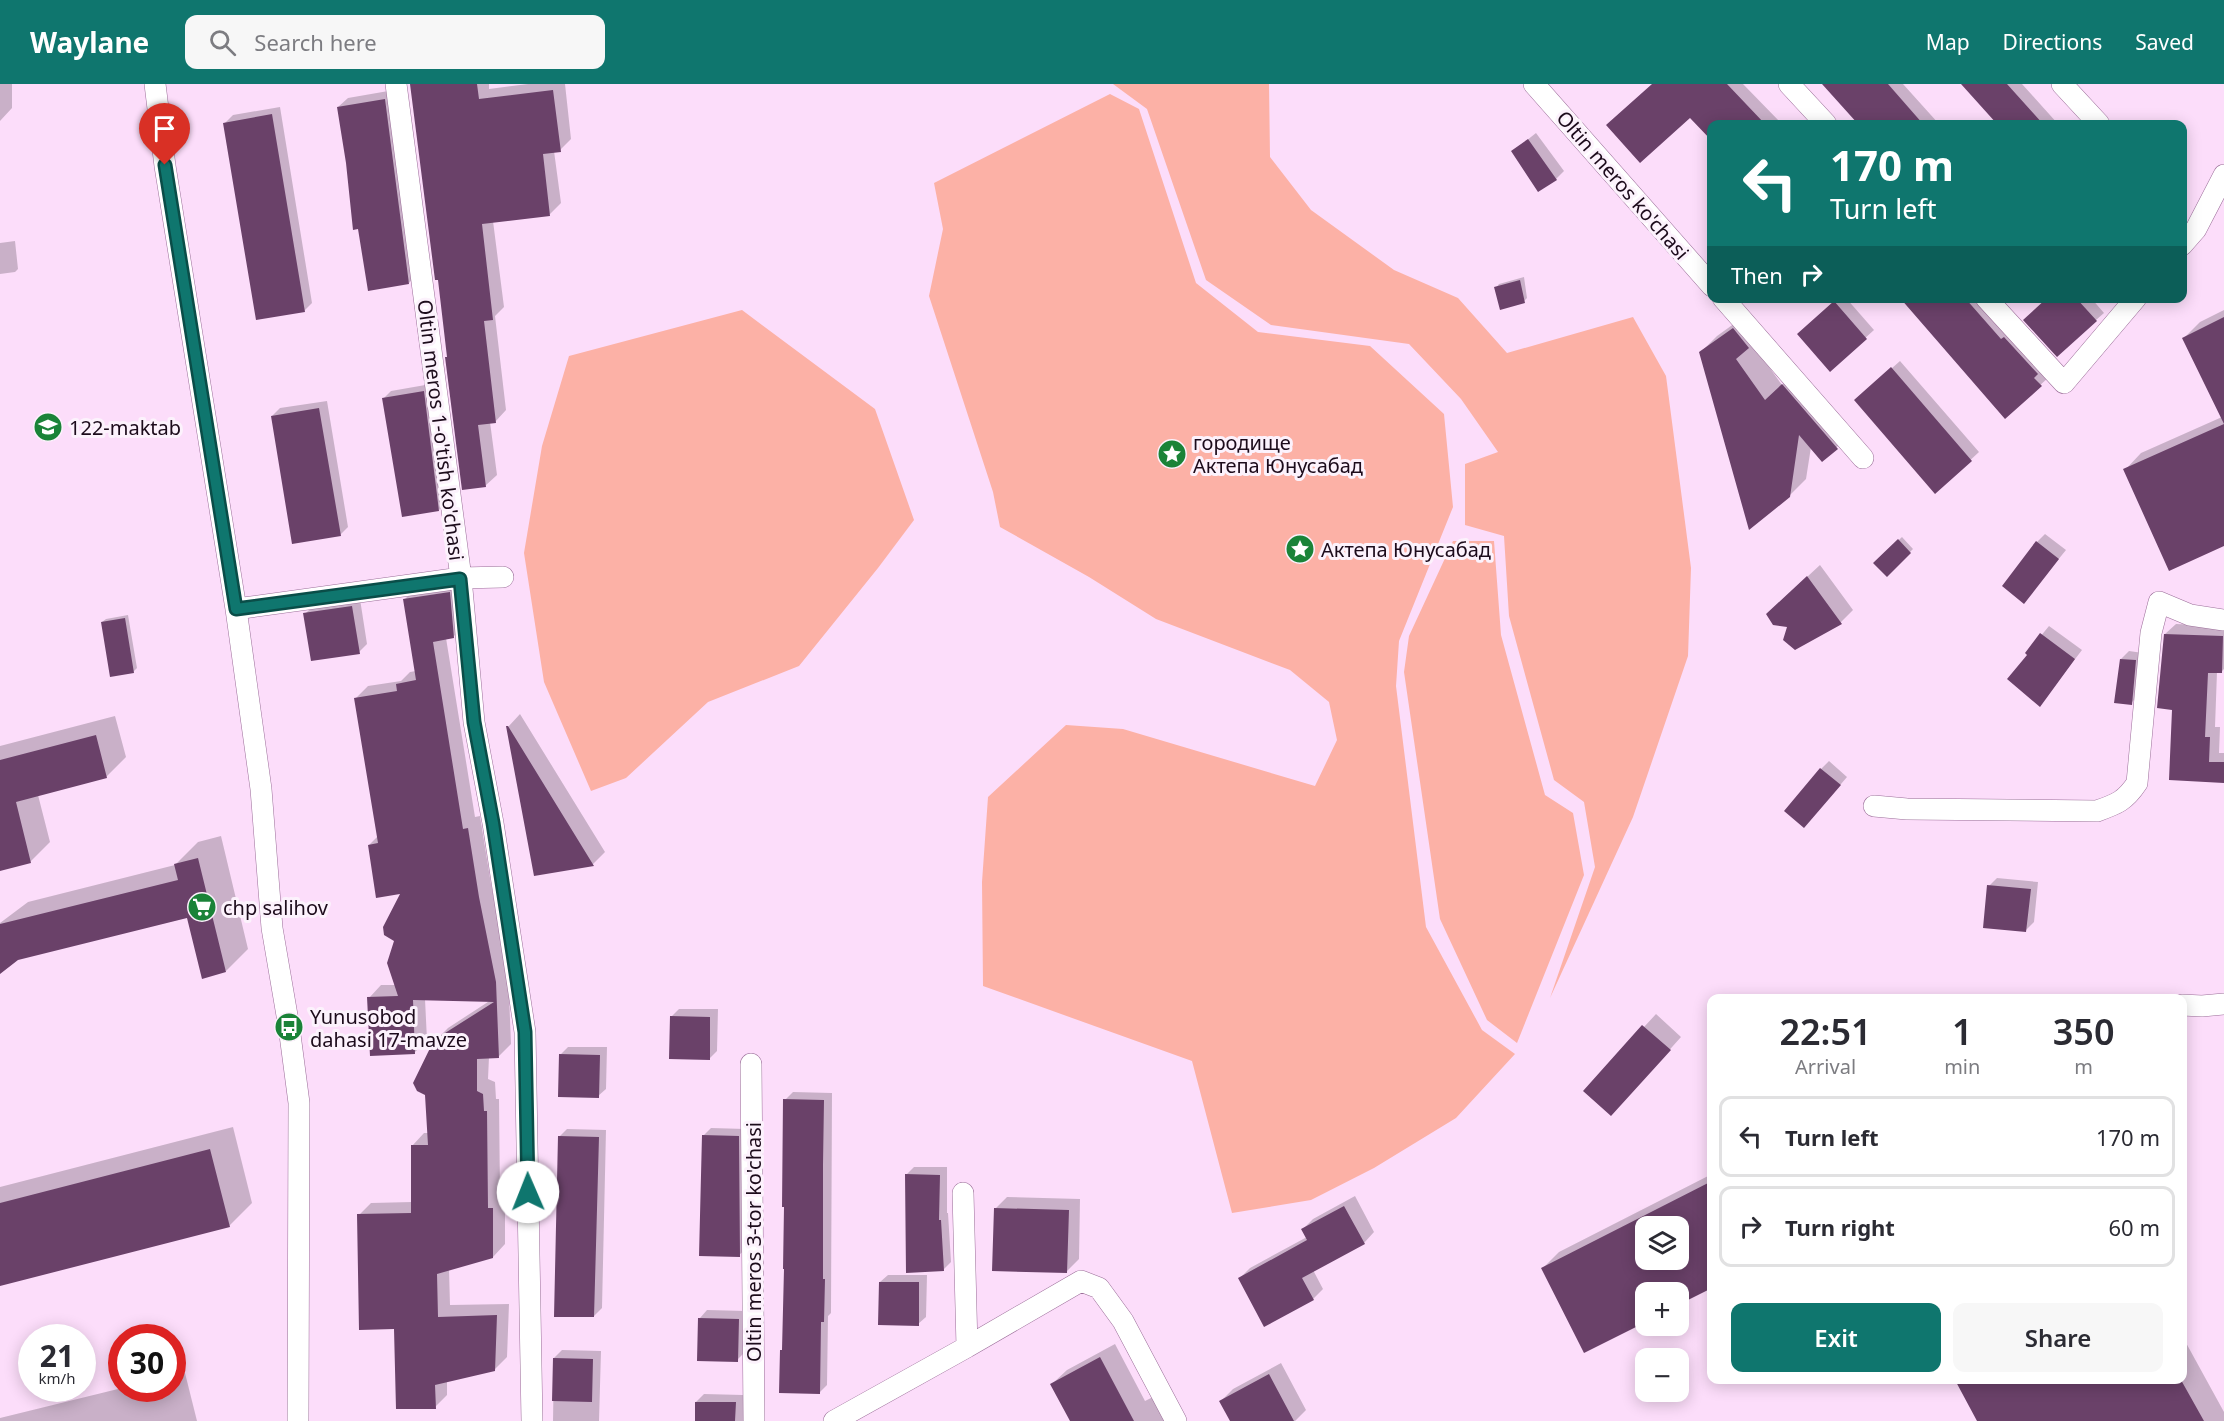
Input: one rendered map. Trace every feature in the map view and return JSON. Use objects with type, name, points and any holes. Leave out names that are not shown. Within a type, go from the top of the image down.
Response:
[{"type":"street","points":[[155,84],[167,177],[236,609],[261,789],[272,928],[299,1103],[298,1421]]},
{"type":"street","name":"Oltin meros 1-o'tish ko'chasi","points":[[396,84],[460,579],[474,722],[493,823],[525,1032],[532,1421]]},
{"type":"street","name":"Oltin meros ko'chasi","points":[[1534,84],[1707,280]]},
{"type":"street","points":[[1789,84],[1822,120]]},
{"type":"street","points":[[2062,84],[2096,120]]},
{"type":"street","points":[[2187,230],[2224,175]]},
{"type":"street","points":[[1727,303],[1863,458]]},
{"type":"street","points":[[1991,303],[2064,383],[2132,303]]},
{"type":"street","points":[[236,609],[460,579],[503,577]]},
{"type":"street","points":[[1874,806],[1907,809],[2097,811],[2118,804],[2128,796],[2137,783],[2151,633],[2159,602],[2190,615],[2224,620]]},
{"type":"street","points":[[2187,1005],[2224,1004]]},
{"type":"street","name":"Oltin meros 3-tor ko'chasi","points":[[751,1064],[754,1421]]},
{"type":"street","points":[[963,1194],[967,1347]]},
{"type":"street","points":[[834,1421],[1081,1281],[1099,1288],[1123,1321],[1176,1421]]},
{"type":"shaded area","points":[[1113,84],[1269,84],[1270,157],[1311,210],[1394,270],[1458,298],[1507,353],[1633,317],[1666,376],[1691,568],[1688,656],[1633,817],[1550,998],[1595,867],[1584,802],[1554,780],[1509,616],[1504,536],[1465,525],[1465,464],[1498,452],[1461,399],[1409,344],[1271,325],[1206,280],[1147,109]]},
{"type":"shaded area","points":[[1110,94],[1139,109],[1196,283],[1258,332],[1370,346],[1444,414],[1453,507],[1399,641],[1396,686],[1426,927],[1482,1030],[1515,1054],[1456,1118],[1374,1168],[1311,1200],[1232,1213],[1192,1061],[983,986],[982,882],[988,797],[1066,725],[1123,729],[1315,786],[1337,740],[1329,702],[1290,670],[1156,619],[1089,577],[1000,527],[993,492],[929,296],[943,229],[934,183]]},
{"type":"shaded area","points":[[742,310],[875,409],[914,520],[799,666],[708,702],[626,778],[591,791],[544,682],[524,553],[542,446],[569,356]]},
{"type":"shaded area","points":[[1453,541],[1494,541],[1501,635],[1545,795],[1573,813],[1584,875],[1517,1043],[1487,1020],[1440,919],[1404,672],[1409,636]]},
{"type":"building","points":[[410,84],[477,84],[479,99],[553,90],[561,152],[543,154],[550,216],[482,224],[493,320],[484,321],[496,423],[478,425],[486,487],[462,490],[438,280],[435,280]]},
{"type":"building","points":[[1652,84],[1727,84],[1761,120],[1707,120],[1707,136],[1690,118],[1640,163],[1606,125]]},
{"type":"building","points":[[1822,84],[1888,84],[1920,120],[1854,120]]},
{"type":"building","points":[[1961,84],[2007,84],[2039,120],[1993,120]]},
{"type":"building","points":[[385,99],[409,284],[368,291],[358,229],[353,230],[337,107]]},
{"type":"building","points":[[272,114],[305,312],[256,320],[223,123]]},
{"type":"building","points":[[1528,139],[1557,180],[1538,192],[1511,151]]},
{"type":"building","points":[[1520,280],[1525,303],[1500,310],[1494,287]]},
{"type":"building","points":[[1832,303],[1836,303],[1867,339],[1830,372],[1797,334]]},
{"type":"building","points":[[1904,303],[1969,303],[2001,339],[2004,337],[2038,374],[2034,378],[2042,386],[2005,419]]},
{"type":"building","points":[[2042,303],[2081,303],[2097,321],[2057,357],[2023,320]]},
{"type":"building","points":[[2224,317],[2224,424],[2182,338]]},
{"type":"building","points":[[1733,328],[1749,348],[1736,359],[1765,400],[1782,384],[1838,449],[1822,462],[1799,435],[1790,497],[1749,530],[1699,352]]},
{"type":"building","points":[[1891,367],[1972,461],[1935,494],[1854,400]]},
{"type":"building","points":[[424,391],[439,511],[402,517],[382,398]]},
{"type":"building","points":[[319,408],[341,536],[292,544],[271,416]]},
{"type":"building","points":[[2224,424],[2224,546],[2169,571],[2123,469]]},
{"type":"building","points":[[1898,539],[1911,553],[1887,577],[1873,563]]},
{"type":"building","points":[[2036,541],[2059,559],[2024,604],[2002,586]]},
{"type":"building","points":[[1807,576],[1842,624],[1795,650],[1783,640],[1787,627],[1773,625],[1766,614]]},
{"type":"building","points":[[450,592],[454,638],[433,642],[463,829],[468,828],[496,982],[499,1058],[477,1059],[477,1091],[483,1094],[484,1111],[487,1111],[488,1208],[493,1208],[493,1258],[437,1274],[438,1317],[497,1315],[495,1371],[435,1385],[436,1409],[396,1409],[394,1329],[359,1330],[357,1214],[411,1213],[411,1145],[428,1145],[425,1095],[417,1091],[413,1083],[434,1040],[494,1002],[413,1000],[415,1054],[370,1056],[367,997],[398,996],[387,963],[394,941],[384,935],[383,927],[400,894],[376,898],[368,845],[378,843],[354,698],[397,691],[396,684],[416,680],[403,599]]},
{"type":"building","points":[[352,606],[360,654],[311,661],[303,613]]},
{"type":"building","points":[[125,618],[134,673],[110,677],[101,622]]},
{"type":"building","points":[[2040,633],[2075,659],[2040,707],[2007,679],[2027,655],[2025,653]]},
{"type":"building","points":[[2164,634],[2223,636],[2222,673],[2208,673],[2205,737],[2210,737],[2209,762],[2224,762],[2224,783],[2169,780],[2172,710],[2157,708]]},
{"type":"building","points":[[2120,659],[2136,660],[2132,705],[2114,703]]},
{"type":"building","points":[[506,726],[508,726],[594,866],[534,876]]},
{"type":"building","points":[[96,735],[107,778],[16,802],[31,863],[0,871],[0,760]]},
{"type":"building","points":[[1820,768],[1841,785],[1804,828],[1784,811]]},
{"type":"building","points":[[198,858],[226,972],[202,979],[187,918],[18,960],[0,974],[0,924],[178,880],[174,864]]},
{"type":"building","points":[[1987,885],[2031,889],[2026,932],[1983,928]]},
{"type":"building","points":[[670,1016],[710,1017],[710,1060],[669,1059]]},
{"type":"building","points":[[1642,1025],[1671,1050],[1611,1116],[1583,1091]]},
{"type":"building","points":[[559,1054],[600,1055],[599,1098],[558,1097]]},
{"type":"building","points":[[783,1099],[824,1100],[823,1279],[825,1279],[824,1322],[821,1322],[820,1394],[779,1393],[784,1269]]},
{"type":"building","points":[[702,1135],[739,1136],[740,1257],[699,1256]]},
{"type":"building","points":[[558,1136],[599,1137],[594,1317],[554,1317]]},
{"type":"building","points":[[210,1149],[230,1227],[0,1286],[0,1203]]},
{"type":"building","points":[[905,1174],[940,1175],[939,1220],[941,1220],[944,1271],[906,1273]]},
{"type":"building","points":[[1707,1184],[1707,1290],[1689,1300],[1689,1282],[1635,1282],[1635,1328],[1584,1353],[1541,1268],[1635,1220],[1635,1270],[1689,1270],[1689,1216],[1643,1216]]},
{"type":"building","points":[[1344,1206],[1365,1244],[1302,1278],[1314,1300],[1264,1327],[1238,1278],[1307,1240],[1301,1229]]},
{"type":"building","points":[[994,1208],[1069,1210],[1067,1273],[992,1271]]},
{"type":"building","points":[[879,1282],[919,1282],[919,1326],[878,1325]]},
{"type":"building","points":[[698,1318],[739,1319],[738,1362],[697,1361]]},
{"type":"building","points":[[1100,1357],[1134,1421],[1070,1421],[1050,1384]]},
{"type":"building","points":[[553,1358],[593,1359],[592,1402],[552,1401]]},
{"type":"building","points":[[1269,1374],[1294,1421],[1230,1421],[1219,1401]]},
{"type":"building","points":[[1957,1384],[2183,1384],[2204,1421],[1977,1421]]},
{"type":"building","points":[[695,1402],[736,1402],[735,1421],[695,1421]]},
{"type":"place","name":"122-maktab","points":[[48,427]]},
{"type":"place","name":"городище Актепа Юнусабад","points":[[1172,454]]},
{"type":"place","name":"Актепа Юнусабад","points":[[1300,549]]},
{"type":"place","name":"chp salihov","points":[[202,907]]},
{"type":"place","name":"Yunusobod dahasi 17-mavze","points":[[289,1027]]},
{"type":"route","points":[[165,165],[236,609],[460,579],[474,722],[493,823],[525,1032],[528,1192]]}]
